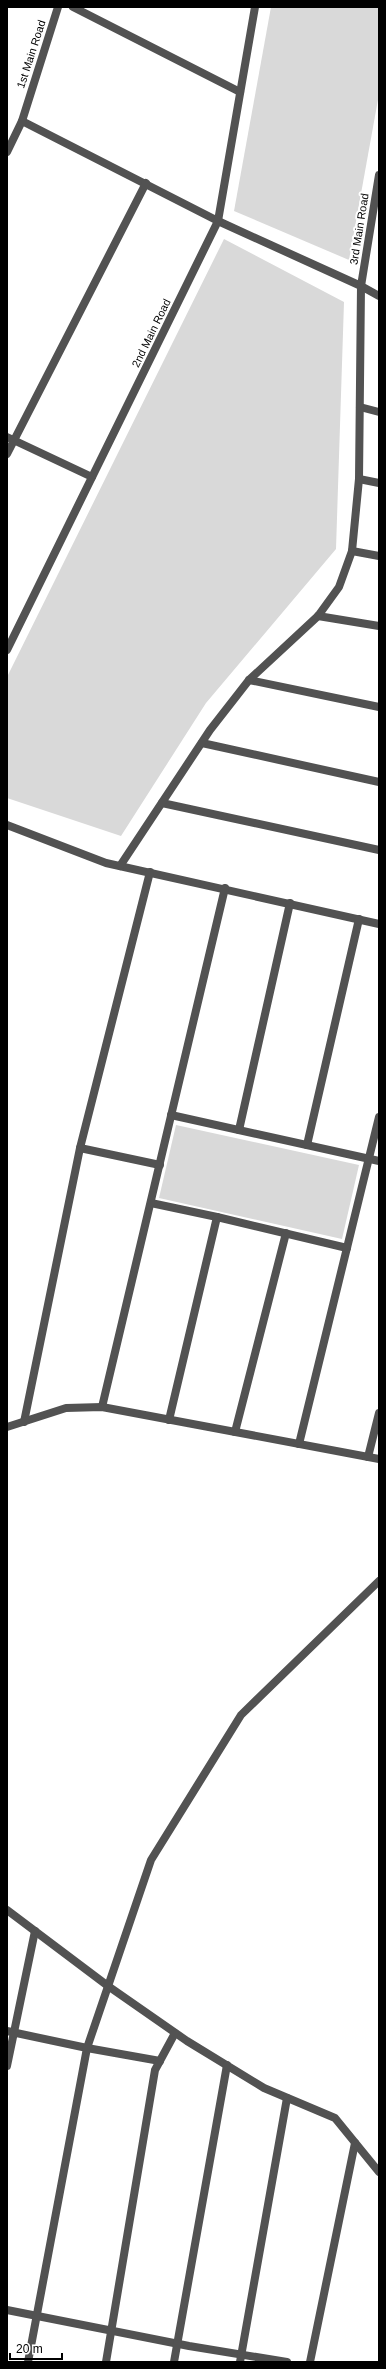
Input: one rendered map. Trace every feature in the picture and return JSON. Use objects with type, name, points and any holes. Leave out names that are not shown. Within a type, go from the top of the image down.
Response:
[{"type":"street","name":"1st Main Road","points":[[7,152],[22,122],[58,7]]},
{"type":"street","points":[[73,7],[240,92]]},
{"type":"street","name":"2nd Main Road","points":[[7,650],[218,221],[255,7]]},
{"type":"street","points":[[22,122],[146,183],[218,221],[361,286],[379,296]]},
{"type":"street","name":"3rd Main Road","points":[[120,866],[202,743],[249,680],[318,616],[339,587],[352,551],[359,479],[361,286],[379,175]]},
{"type":"street","points":[[7,454],[11,438],[146,183]]},
{"type":"street","points":[[360,407],[379,412]]},
{"type":"street","points":[[11,438],[92,477]]},
{"type":"street","points":[[359,479],[379,483]]},
{"type":"street","points":[[352,551],[379,556]]},
{"type":"street","points":[[318,616],[379,626]]},
{"type":"street","points":[[249,680],[379,707]]},
{"type":"street","points":[[202,743],[379,782]]},
{"type":"street","points":[[162,803],[379,850]]},
{"type":"street","points":[[7,825],[106,863],[224,888],[379,924]]},
{"type":"street","points":[[24,1422],[80,1148],[150,872]]},
{"type":"street","points":[[102,1408],[224,888]]},
{"type":"street","points":[[239,1130],[290,903]]},
{"type":"street","points":[[307,1145],[359,919]]},
{"type":"street","points":[[171,1115],[379,1161]]},
{"type":"street","points":[[299,1444],[379,1117]]},
{"type":"street","points":[[80,1148],[160,1165]]},
{"type":"street","points":[[151,1203],[347,1248]]},
{"type":"street","points":[[169,1420],[217,1217]]},
{"type":"street","points":[[234,1432],[286,1233]]},
{"type":"street","points":[[7,1427],[66,1408],[102,1408],[379,1459]]},
{"type":"street","points":[[368,1457],[379,1413]]},
{"type":"street","points":[[28,2362],[35,2316],[87,2048],[151,1860],[241,1716],[379,1581]]},
{"type":"street","points":[[7,1910],[108,1986],[175,2033],[264,2088],[335,2118],[379,2172]]},
{"type":"street","points":[[7,2066],[10,2032],[35,1931]]},
{"type":"street","points":[[10,2032],[87,2048],[160,2060]]},
{"type":"street","points":[[106,2362],[155,2070],[175,2033]]},
{"type":"street","points":[[174,2362],[227,2065]]},
{"type":"street","points":[[241,2358],[287,2098]]},
{"type":"street","points":[[310,2362],[355,2143]]},
{"type":"street","points":[[7,2310],[177,2343],[241,2358],[287,2362]]},
{"type":"shaded area","points":[[271,7],[379,7],[379,94],[349,260],[234,211]]},
{"type":"shaded area","points":[[224,239],[344,302],[336,549],[206,703],[121,836],[7,798],[7,677]]},
{"type":"shaded area","points":[[176,1125],[359,1165],[342,1239],[159,1198]]}]
